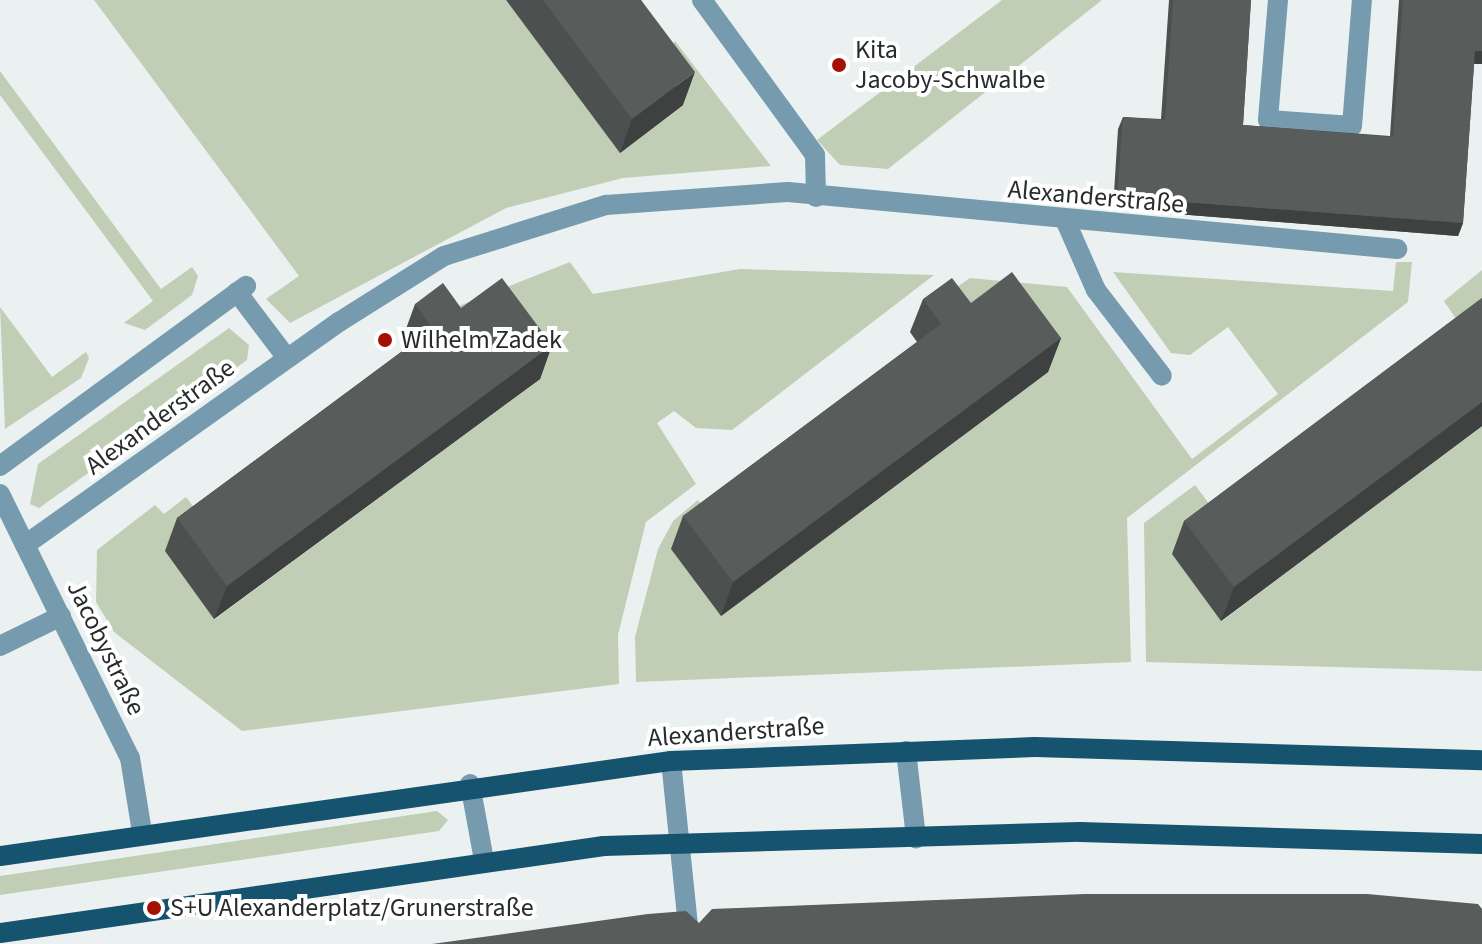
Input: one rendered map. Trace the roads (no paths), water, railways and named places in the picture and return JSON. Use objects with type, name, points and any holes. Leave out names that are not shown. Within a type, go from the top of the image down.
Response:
[{"type":"main road","name":"Alexanderstraße","points":[[0,856],[470,784],[671,761],[906,751],[1278,751],[1482,760]]},
{"type":"main road","points":[[0,933],[484,860],[678,846],[1212,832],[1482,844]]},
{"type":"street","points":[[702,0],[815,155],[816,197]]},
{"type":"street","points":[[1278,0],[1268,120],[1352,126],[1362,0]]},
{"type":"street","name":"Alexanderstraße","points":[[25,545],[287,358],[444,256],[521,226],[606,205],[816,197],[1066,222],[1397,249]]},
{"type":"street","points":[[1066,222],[1096,290],[1162,376]]},
{"type":"street","points":[[0,466],[242,289],[287,358]]},
{"type":"street","name":"Jacobystraße","points":[[0,494],[130,758],[142,832]]},
{"type":"street","points":[[0,646],[61,616]]},
{"type":"street","points":[[906,751],[916,838]]},
{"type":"street","points":[[671,761],[689,936]]},
{"type":"street","points":[[470,784],[484,860]]},
{"type":"place","name":"Kita Jacoby-Schwalbe","points":[[839,65]]},
{"type":"place","name":"Wilhelm Zadek","points":[[385,340]]},
{"type":"place","name":"S+U Alexanderplatz/Grunerstraße","points":[[154,908]]}]
